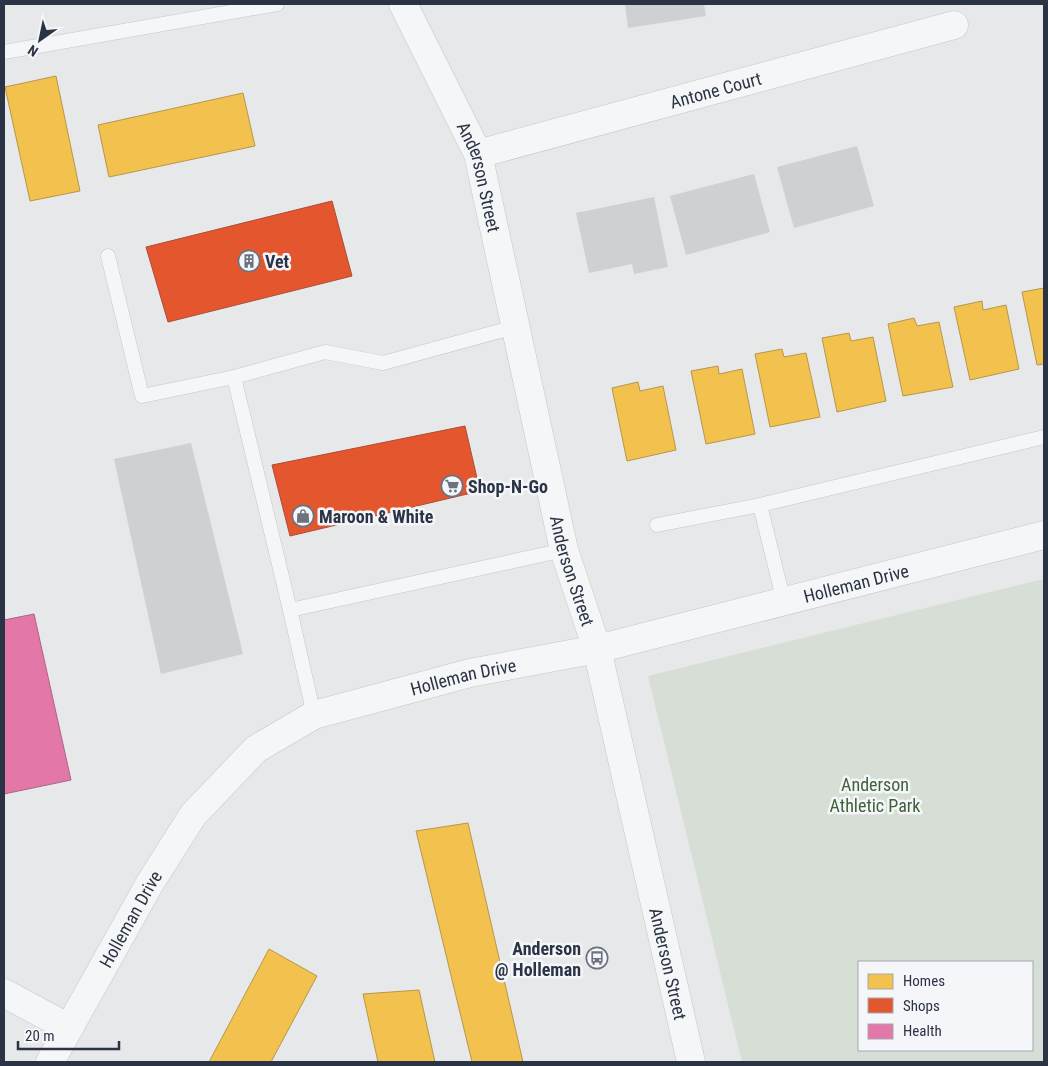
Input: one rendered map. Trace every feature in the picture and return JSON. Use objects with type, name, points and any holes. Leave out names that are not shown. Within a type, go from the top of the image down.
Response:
[{"type":"street","name":"Anderson Street","points":[[403,4],[478,154],[564,550],[597,649],[691,1062]]},
{"type":"street","name":"Antone Court","points":[[478,154],[954,25]]},
{"type":"street","name":"Holleman Drive","points":[[50,1062],[150,883],[194,815],[256,749],[314,714],[470,673],[597,649],[1044,535]]},
{"type":"street","points":[[4,993],[69,1028]]},
{"type":"lane","points":[[4,52],[276,4]]},
{"type":"lane","points":[[108,256],[142,396],[234,377],[325,352],[383,363],[515,327]]},
{"type":"lane","points":[[234,377],[314,714]]},
{"type":"lane","points":[[657,525],[760,505],[1044,436]]},
{"type":"lane","points":[[760,505],[784,602]]},
{"type":"lane","points":[[290,610],[564,550]]},
{"type":"green space","name":"Anderson Athletic Park","points":[[1044,579],[1044,1062],[742,1062],[648,676]]},
{"type":"building: Homes","points":[[56,76],[80,191],[30,201],[5,87]]},
{"type":"building: Homes","points":[[243,93],[255,146],[109,177],[98,125]]},
{"type":"building: Homes","points":[[1044,288],[1044,364],[1037,365],[1022,292]]},
{"type":"building: Homes","points":[[982,301],[983,310],[1006,305],[1019,369],[970,380],[954,307]]},
{"type":"building: Homes","points":[[914,318],[917,326],[939,322],[953,387],[903,396],[888,324]]},
{"type":"building: Homes","points":[[849,333],[851,341],[873,337],[886,401],[837,412],[822,338]]},
{"type":"building: Homes","points":[[782,349],[784,357],[806,353],[820,417],[770,427],[755,354]]},
{"type":"building: Homes","points":[[718,366],[719,374],[742,369],[755,434],[706,444],[691,371]]},
{"type":"building: Homes","points":[[638,382],[640,391],[663,386],[676,450],[627,461],[612,388]]},
{"type":"building: Homes","points":[[468,823],[523,1062],[472,1062],[416,831]]},
{"type":"building: Homes","points":[[269,949],[317,976],[271,1062],[209,1062]]},
{"type":"building: Homes","points":[[419,990],[435,1062],[378,1062],[363,994]]},
{"type":"building: Shops","name":"Vet","points":[[332,201],[352,276],[168,322],[146,247]]},
{"type":"building: Shops","points":[[465,426],[480,491],[290,536],[272,465]]},
{"type":"building: Health","points":[[34,614],[71,780],[4,794],[4,620]]},
{"type":"building: Other","points":[[625,4],[704,4],[706,16],[628,28]]},
{"type":"building: Other","points":[[857,146],[874,206],[794,228],[777,167]]},
{"type":"building: Other","points":[[754,174],[770,232],[686,255],[670,196]]},
{"type":"building: Other","points":[[654,197],[668,267],[634,274],[632,264],[589,273],[576,213]]},
{"type":"building: Other","points":[[191,443],[243,654],[161,674],[114,459]]},
{"type":"place","name":"Vet","points":[[249,261]]},
{"type":"place","name":"Shop-N-Go","points":[[452,486]]},
{"type":"place","name":"Maroon & White","points":[[303,516]]},
{"type":"place","name":"Anderson @ Holleman","points":[[597,958]]}]
